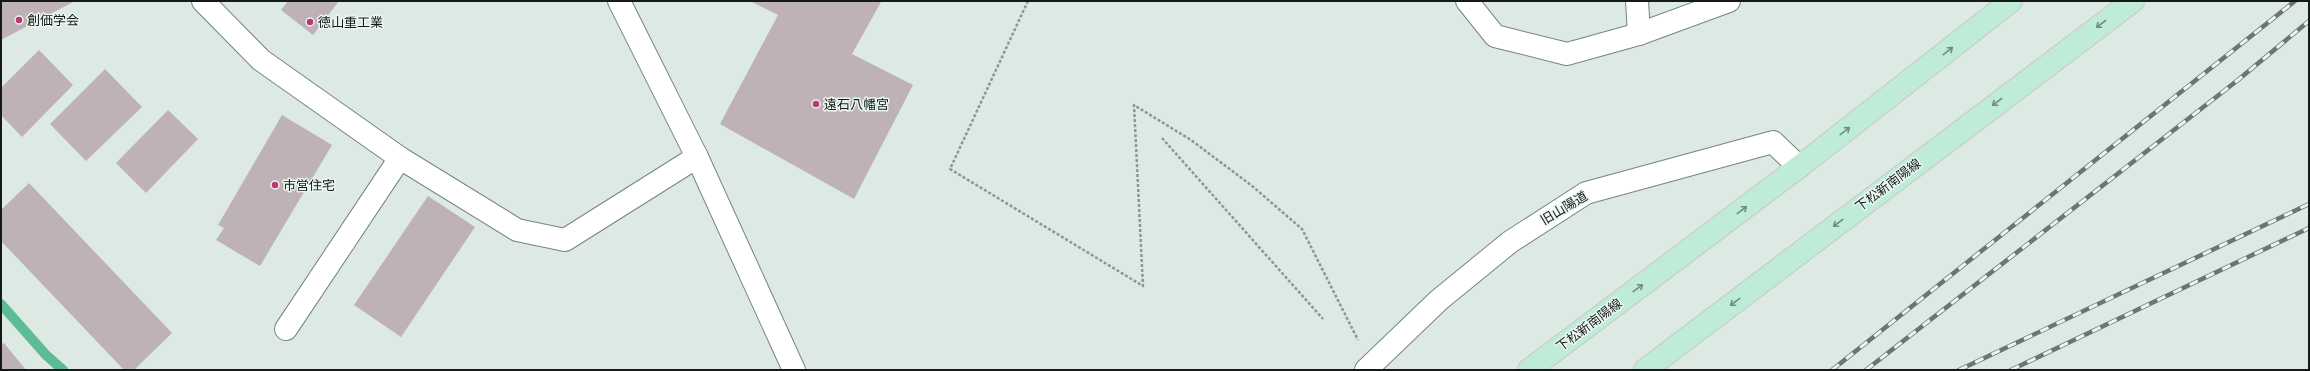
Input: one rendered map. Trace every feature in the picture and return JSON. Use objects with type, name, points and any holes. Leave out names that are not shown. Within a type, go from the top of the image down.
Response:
[{"type":"main road","name":"下松新南陽線","points":[[1645,370],[2132,1]]},
{"type":"main road","name":"下松新南陽線","points":[[1528,370],[1799,167],[2006,3]]},
{"type":"street","points":[[203,1],[261,60],[400,158],[517,230],[565,240],[697,157]]},
{"type":"street","points":[[619,1],[697,157],[794,370]]},
{"type":"street","points":[[1467,1],[1495,36],[1567,54],[1639,34],[1729,1]]},
{"type":"street","points":[[1637,1],[1639,34]]},
{"type":"street","name":"旧山陽道","points":[[1369,368],[1439,300],[1510,242],[1586,193],[1773,142],[1799,167]]},
{"type":"street","points":[[286,329],[400,158]]},
{"type":"path","points":[[1028,1],[950,169],[1143,286],[1134,105],[1191,140],[1251,185],[1302,229],[1369,368]]},
{"type":"path","points":[[1162,138],[1323,319]]},
{"type":"building","name":"創価学会","points":[[1,1],[75,1],[1,40]]},
{"type":"building","name":"徳山重工業","points":[[288,1],[339,1],[313,35],[281,10]]},
{"type":"building","name":"遠石八幡宮","points":[[750,1],[881,2],[852,54],[913,85],[854,199],[720,124],[778,15]]},
{"type":"building","points":[[39,50],[73,85],[22,137],[1,115],[1,88]]},
{"type":"building","points":[[105,69],[142,107],[86,161],[50,124]]},
{"type":"building","points":[[168,110],[198,139],[146,193],[116,163]]},
{"type":"building","name":"市営住宅","points":[[282,115],[332,145],[260,266],[216,240],[224,228],[218,225]]},
{"type":"building","points":[[29,183],[172,333],[134,370],[124,370],[1,241],[1,210]]},
{"type":"building","points":[[428,196],[475,227],[401,337],[354,305]]},
{"type":"building","points":[[4,343],[26,370],[1,370],[1,345]]},
{"type":"waterway","points":[[1,304],[46,355],[63,370]]},
{"type":"railway","points":[[1832,370],[2295,1]]},
{"type":"railway","points":[[1866,370],[2238,80],[2309,21]]},
{"type":"railway","points":[[1959,370],[2309,204]]},
{"type":"railway","points":[[2011,370],[2309,228]]},
{"type":"place","name":"創価学会","points":[[19,20]]},
{"type":"place","name":"徳山重工業","points":[[310,22]]},
{"type":"place","name":"遠石八幡宮","points":[[816,104]]},
{"type":"place","name":"市営住宅","points":[[275,185]]}]
